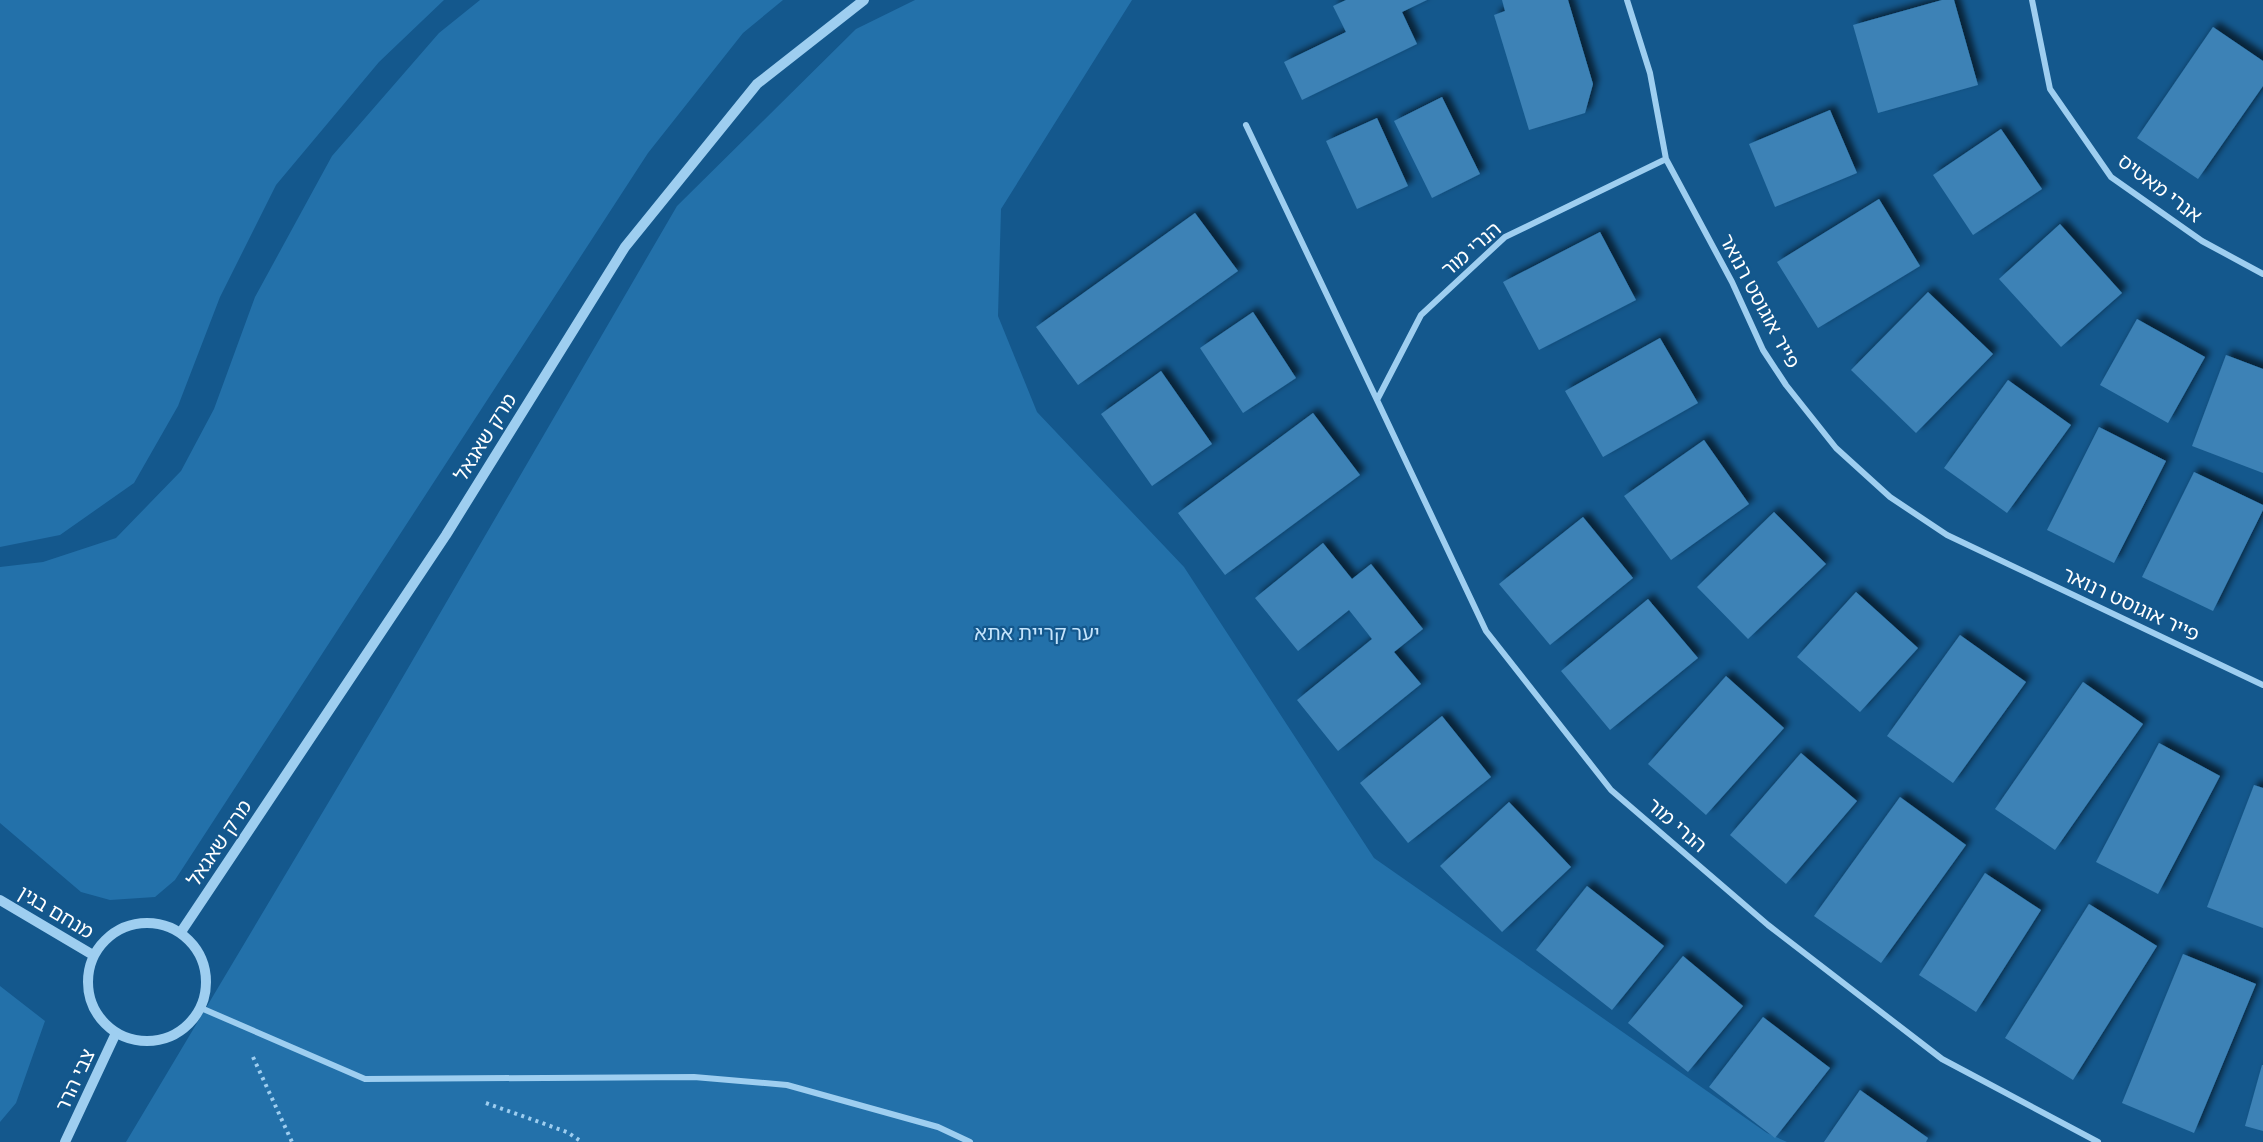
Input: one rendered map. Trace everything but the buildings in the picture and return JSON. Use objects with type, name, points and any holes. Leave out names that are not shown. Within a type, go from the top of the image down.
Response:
[{"type":"street","name":"מרק שאגאל","points":[[181,932],[446,535],[625,247],[757,84],[864,0]]},
{"type":"street","name":"פייר אוגוסט רנואר","points":[[1627,0],[1650,73],[1666,159],[1732,282],[1763,350],[1836,448],[1890,497],[1947,535],[2263,685]]},
{"type":"street","name":"אנרי מאטיס","points":[[2032,0],[2050,89],[2111,177],[2202,241],[2263,274]]},
{"type":"street","name":"הנרי מור","points":[[1246,125],[1486,631],[1611,790],[1768,926],[1942,1059],[2098,1142]]},
{"type":"street","name":"הנרי מור","points":[[1377,400],[1421,315],[1505,237],[1666,159]]},
{"type":"street","name":"מנחם בגין","points":[[0,900],[93,955]]},
{"type":"street","points":[[142,922],[162,924],[181,932],[194,944],[205,967],[206,992],[201,1008],[190,1024],[173,1036],[154,1041],[135,1040],[116,1033],[103,1022],[93,1007],[87,990],[88,972],[93,955],[105,939],[122,927],[142,922]]},
{"type":"street","points":[[201,1008],[365,1079],[694,1077],[787,1084],[938,1127],[969,1142]]},
{"type":"street","name":"צבי הרר","points":[[65,1142],[116,1033]]},
{"type":"path","points":[[238,1024],[292,1142]]},
{"type":"path","points":[[481,1101],[567,1132],[582,1142]]},
{"type":"green space","points":[[0,0],[444,0],[379,62],[276,185],[220,297],[178,406],[134,483],[60,535],[0,547]]},
{"type":"green space","points":[[480,0],[783,0],[743,33],[648,153],[175,880],[155,897],[110,900],[81,892],[0,823],[0,567],[43,562],[116,538],[181,471],[214,409],[255,297],[332,156],[439,33]]},
{"type":"green space","name":"יער קריית אתא","points":[[915,0],[1132,0],[1001,209],[998,316],[1037,412],[1184,567],[1374,858],[1767,1133],[1787,1142],[126,1142],[386,706],[677,206],[856,29]]},
{"type":"green space","points":[[0,986],[45,1021],[16,1103],[0,1122]]}]
